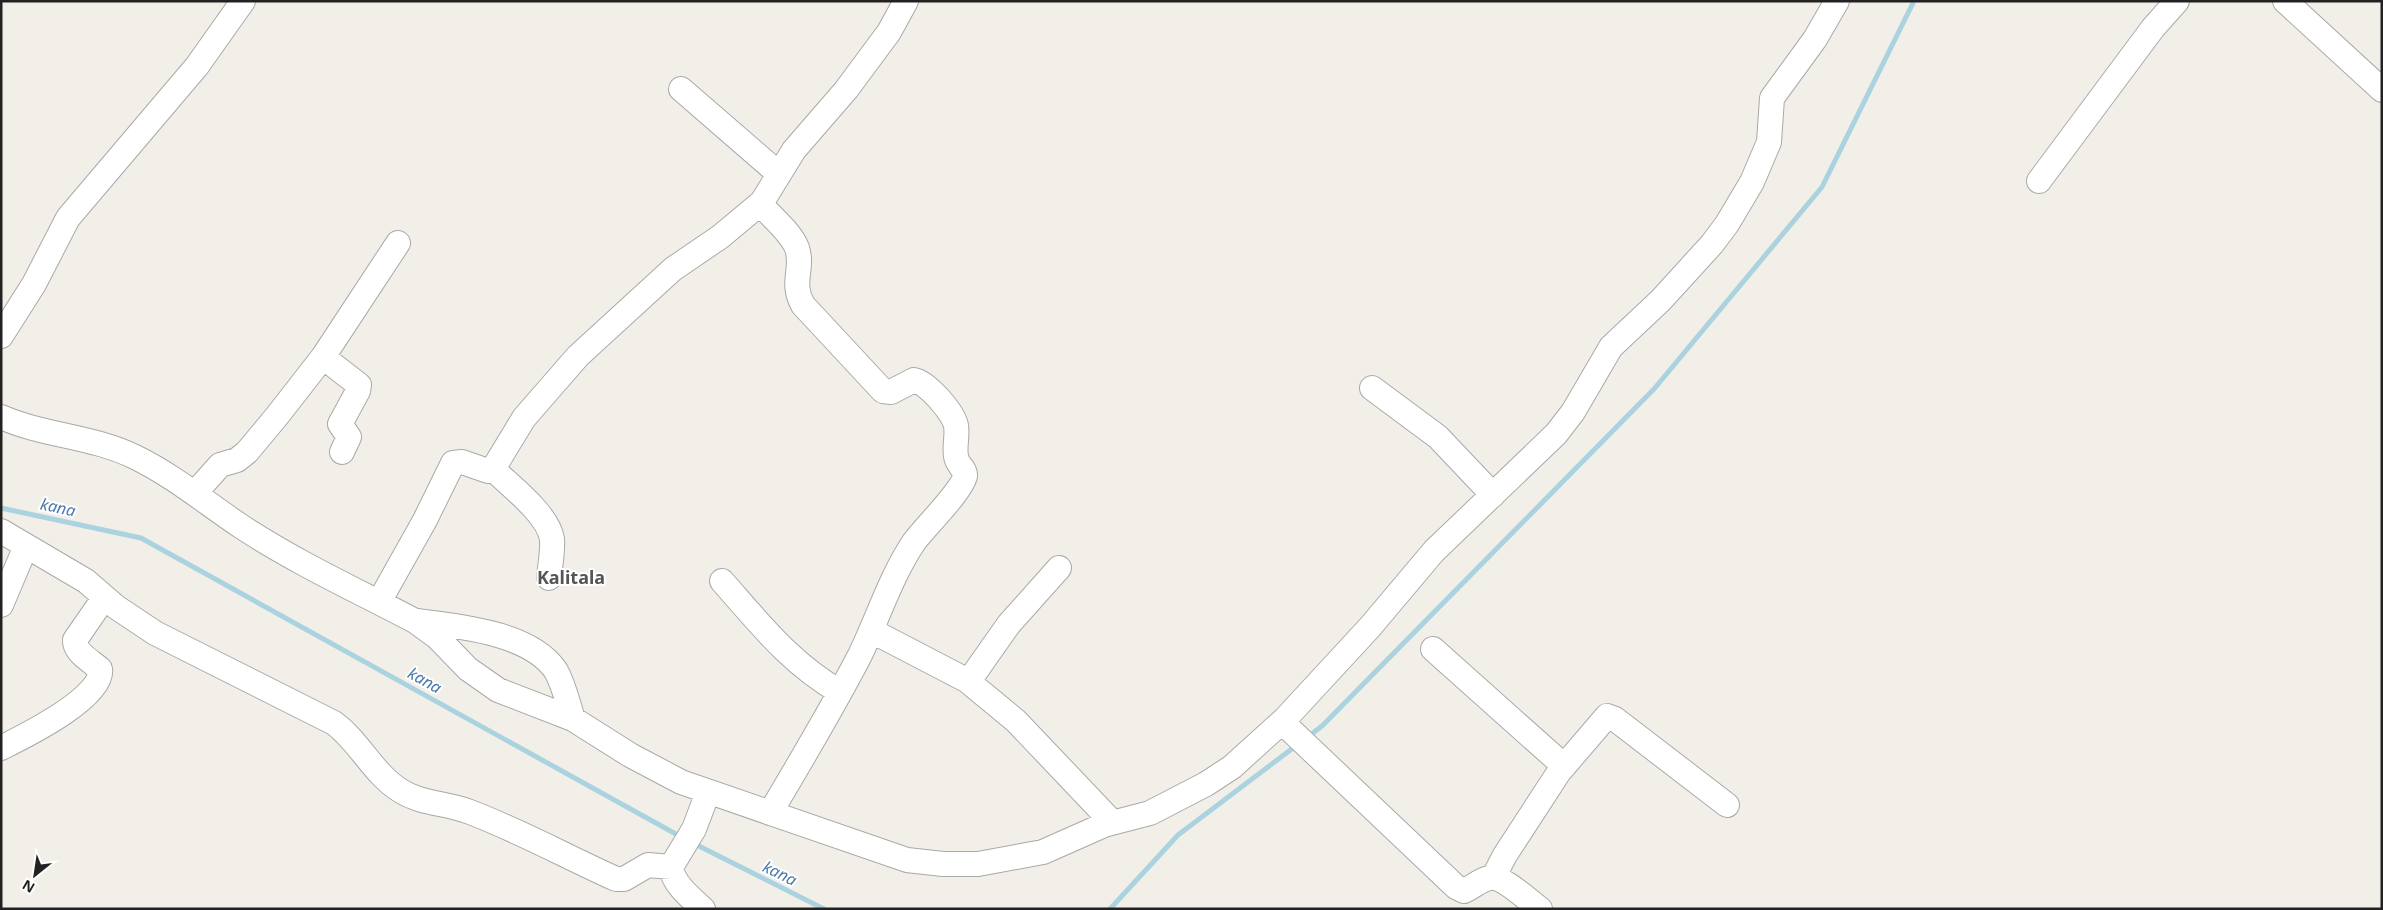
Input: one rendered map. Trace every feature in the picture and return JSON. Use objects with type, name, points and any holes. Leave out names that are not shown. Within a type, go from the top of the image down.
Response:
[{"type":"street","points":[[1,336],[34,284],[68,218],[197,66],[243,1]]},
{"type":"street","points":[[379,602],[425,520],[452,464],[457,462],[488,471],[493,469],[524,418],[578,356],[673,269],[720,237],[762,202],[806,134],[846,90],[889,32],[906,1]]},
{"type":"street","points":[[1,417],[25,426],[88,439],[155,466],[269,544],[415,621],[437,637],[468,669],[498,690],[573,719],[666,774],[708,792],[908,860],[943,864],[978,864],[1035,854],[1062,845],[1096,827],[1150,813],[1206,784],[1232,766],[1282,722],[1370,627],[1434,551],[1556,434],[1573,412],[1611,347],[1661,300],[1712,244],[1727,224],[1752,182],[1769,142],[1772,98],[1816,39],[1837,1]]},
{"type":"street","points":[[2039,181],[2153,28],[2177,1]]},
{"type":"street","points":[[2285,1],[2382,90]]},
{"type":"street","points":[[681,89],[779,174]]},
{"type":"street","points":[[762,202],[764,208],[790,236],[796,246],[798,260],[797,295],[813,318],[883,391],[891,392],[914,380],[920,381],[950,414],[956,425],[956,459],[964,471],[963,481],[914,542],[872,631],[840,692],[770,813]]},
{"type":"street","points":[[195,493],[220,465],[236,460],[247,452],[323,357],[398,243]]},
{"type":"street","points":[[323,357],[359,385],[358,392],[340,424],[349,437],[342,452]]},
{"type":"street","points":[[1372,388],[1438,437],[1493,495]]},
{"type":"street","points":[[493,469],[524,498],[549,530],[552,544],[550,578]]},
{"type":"street","points":[[1,531],[86,581],[104,598],[131,618],[170,641],[334,724],[347,735],[380,775],[402,792],[420,800],[457,807],[482,817],[616,879],[624,879],[648,865],[672,864]]},
{"type":"street","points":[[1,605],[26,546]]},
{"type":"street","points":[[970,682],[1009,624],[1059,568]]},
{"type":"street","points":[[722,581],[779,647],[812,674],[840,692]]},
{"type":"street","points":[[1,748],[55,720],[85,695],[97,681],[100,669],[79,651],[74,644],[104,598]]},
{"type":"street","points":[[415,621],[476,631],[514,641],[534,651],[556,671],[573,719]]},
{"type":"street","points":[[872,631],[970,682],[1016,721],[1112,822]]},
{"type":"street","points":[[1433,649],[1564,766]]},
{"type":"street","points":[[1493,878],[1505,856],[1564,766],[1608,716],[1726,805]]},
{"type":"street","points":[[1282,722],[1456,899],[1484,880],[1493,878],[1509,885],[1540,909]]},
{"type":"street","points":[[703,909],[683,889],[673,875],[672,864],[689,838],[708,792]]},
{"type":"waterway","points":[[1308,737],[1323,725],[1654,389],[1822,187],[1914,1]]},
{"type":"waterway","name":"kana","points":[[1,508],[141,538],[683,838]]},
{"type":"waterway","points":[[1110,909],[1178,835],[1297,745]]},
{"type":"waterway","name":"kana","points":[[693,843],[824,909]]},
{"type":"district","name":"Kalitala","points":[[571,577]]}]
